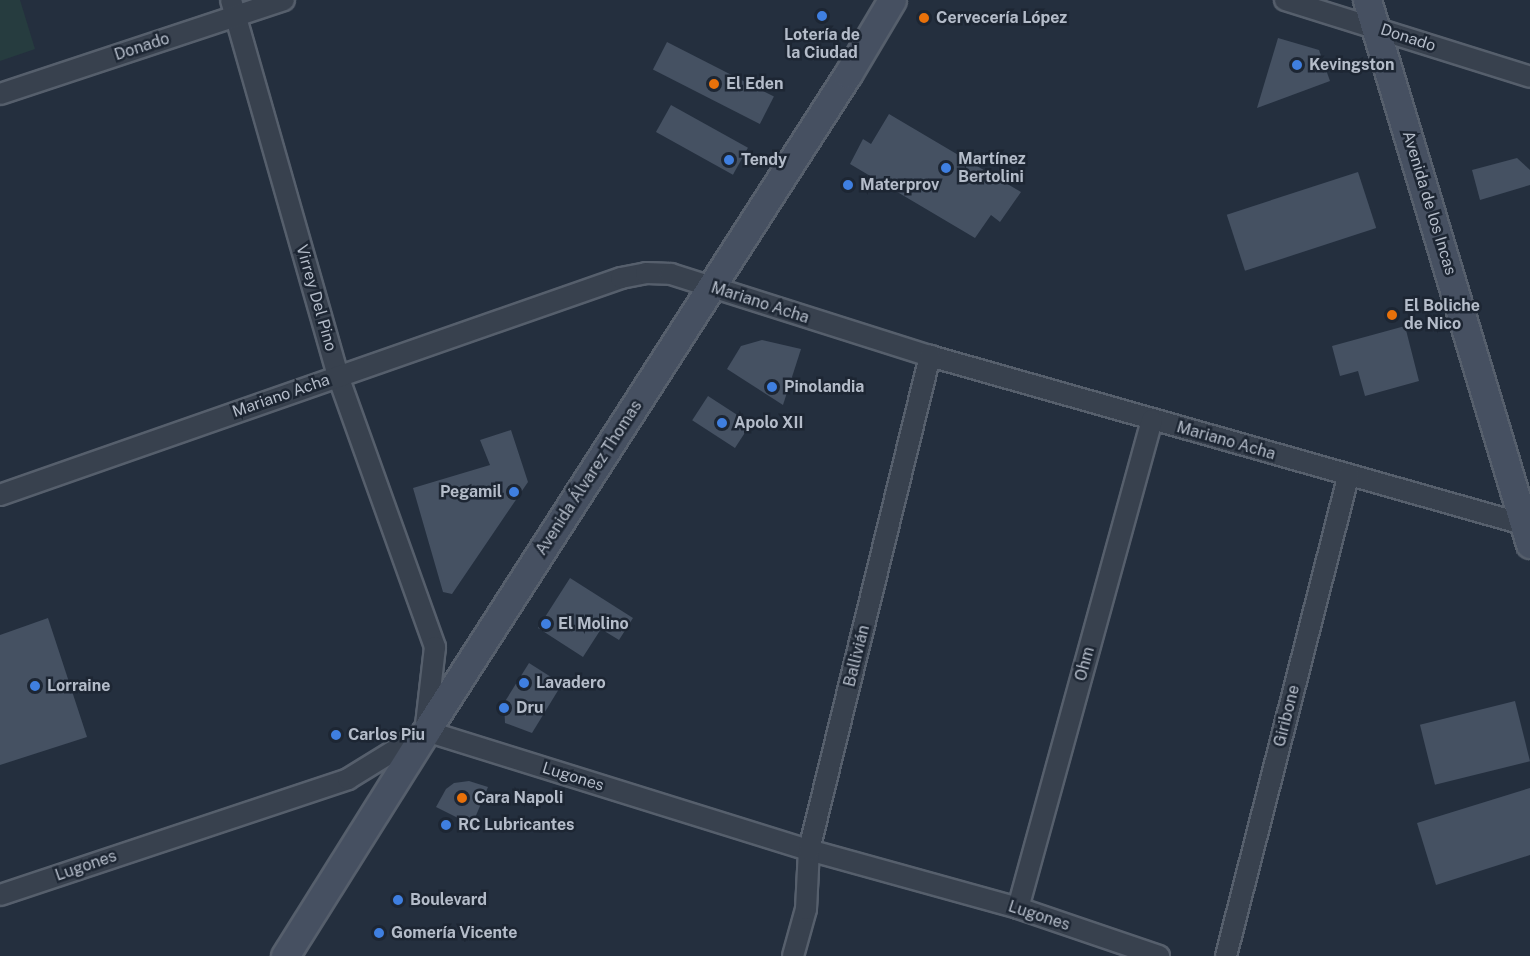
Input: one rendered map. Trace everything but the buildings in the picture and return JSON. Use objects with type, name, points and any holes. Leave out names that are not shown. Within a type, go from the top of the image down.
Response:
[{"type":"main road","name":"Avenida Álvarez Thomas","points":[[285,956],[892,0]]},
{"type":"main road","name":"Avenida de los Incas","points":[[1367,0],[1528,531]]},
{"type":"street","name":"Donado","points":[[0,94],[234,8],[284,0]]},
{"type":"street","name":"Donado","points":[[1285,0],[1530,76]]},
{"type":"street","name":"Virrey Del Pino","points":[[234,8],[338,376],[435,647],[426,731]]},
{"type":"street","name":"Mariano Acha","points":[[0,495],[621,278],[646,273],[671,274],[930,356],[1348,476],[1528,531]]},
{"type":"street","name":"Ballivián","points":[[793,956],[806,909],[809,850],[930,356]]},
{"type":"street","name":"Ohm","points":[[1018,908],[1152,420]]},
{"type":"street","name":"Giribone","points":[[1226,956],[1348,476]]},
{"type":"street","name":"Lugones","points":[[0,895],[348,779],[426,731],[809,850],[1018,908],[1159,956]]},
{"type":"green space","points":[[0,0],[20,0],[35,49],[0,61]]},
{"type":"place","name":"Lotería de la Ciudad","points":[[822,16]]},
{"type":"place","name":"Cervecería López","points":[[924,18]]},
{"type":"place","name":"Kevingston","points":[[1297,65]]},
{"type":"place","name":"El Eden","points":[[714,84]]},
{"type":"place","name":"Tendy","points":[[729,160]]},
{"type":"place","name":"Martínez Bertolini","points":[[946,168]]},
{"type":"place","name":"Materprov","points":[[848,185]]},
{"type":"place","name":"El Boliche de Nico","points":[[1392,315]]},
{"type":"place","name":"Pinolandia","points":[[772,387]]},
{"type":"place","name":"Apolo XII","points":[[722,423]]},
{"type":"place","name":"Pegamil","points":[[514,492]]},
{"type":"place","name":"El Molino","points":[[546,624]]},
{"type":"place","name":"Lavadero","points":[[524,683]]},
{"type":"place","name":"Lorraine","points":[[35,686]]},
{"type":"place","name":"Dru","points":[[504,708]]},
{"type":"place","name":"Carlos Piu","points":[[336,735]]},
{"type":"place","name":"Cara Napoli","points":[[462,798]]},
{"type":"place","name":"RC Lubricantes","points":[[446,825]]},
{"type":"place","name":"Boulevard","points":[[398,900]]},
{"type":"place","name":"Gomería Vicente","points":[[379,933]]}]
